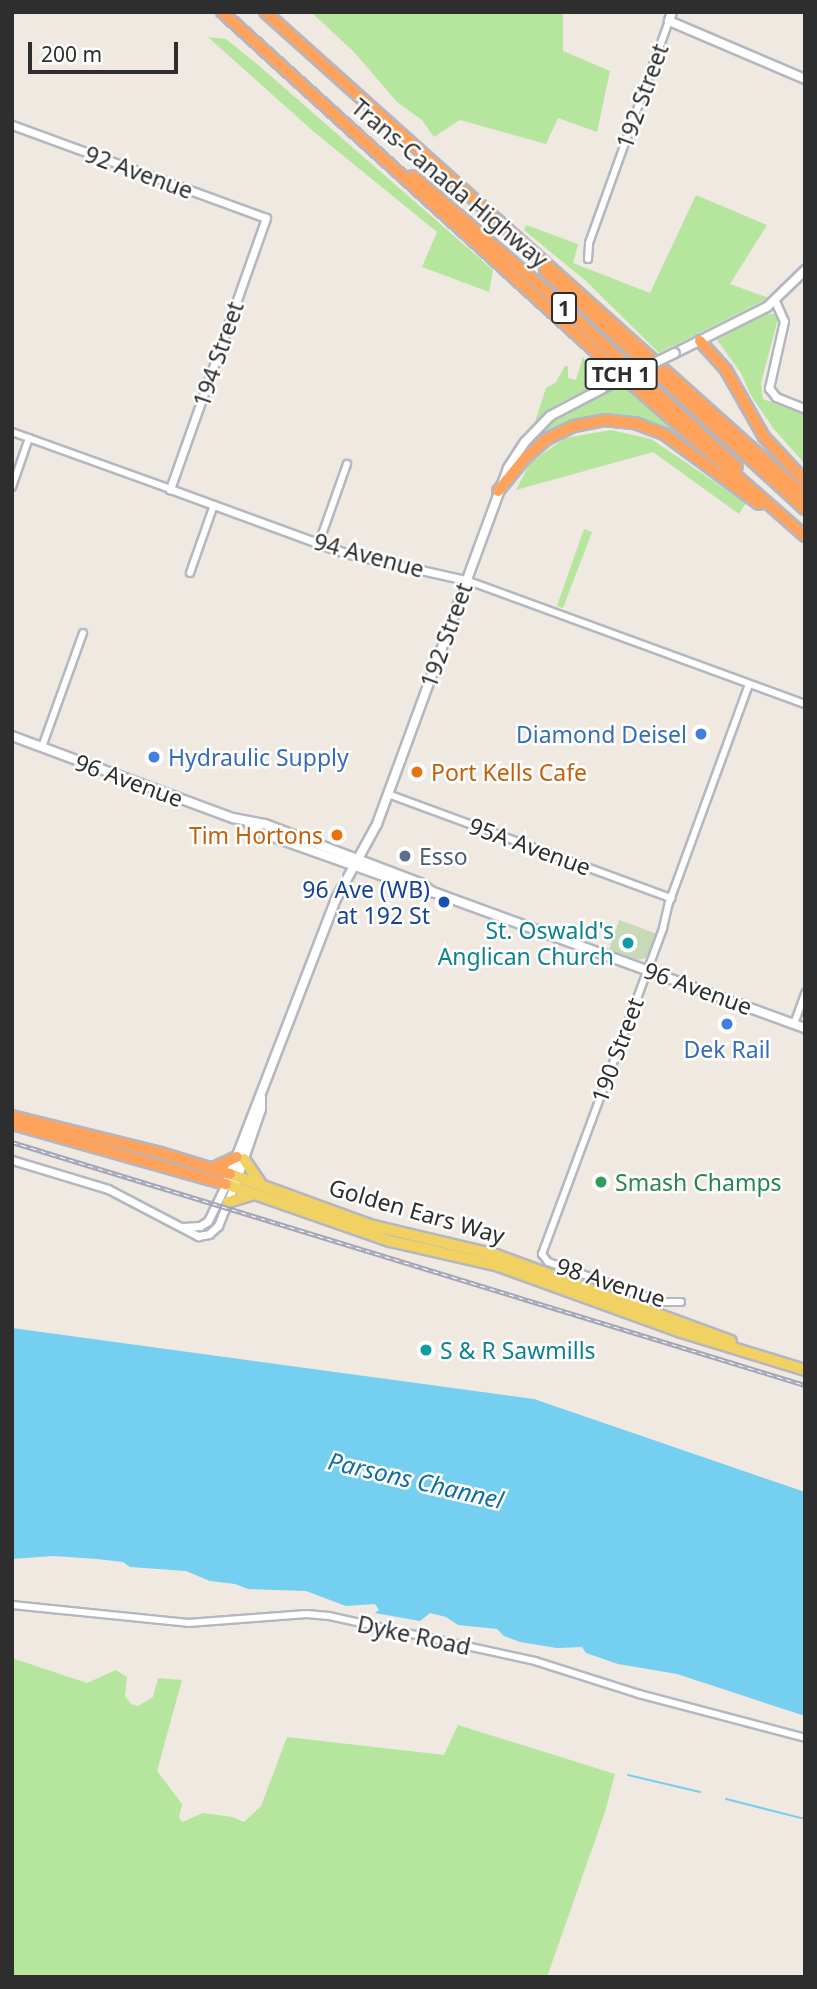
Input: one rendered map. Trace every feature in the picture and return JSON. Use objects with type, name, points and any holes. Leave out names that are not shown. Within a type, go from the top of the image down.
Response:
[{"type":"highway","name":"Trans-Canada Highway","points":[[222,12],[805,537]]},
{"type":"highway","name":"Trans-Canada Highway","points":[[265,12],[805,496]]},
{"type":"highway","name":"Trans-Canada Highway","points":[[471,198],[624,345],[805,509]]},
{"type":"highway","points":[[700,341],[726,370],[764,437],[805,481]]},
{"type":"highway","points":[[498,491],[526,457],[547,439],[574,426],[604,420],[635,424],[664,434],[805,537]]},
{"type":"highway","name":"Golden Ears Way","points":[[12,1116],[213,1168],[232,1180]]},
{"type":"highway","name":"Golden Ears Way","points":[[12,1124],[232,1180]]},
{"type":"highway","points":[[213,1168],[241,1158]]},
{"type":"main road","points":[[670,17],[805,79]]},
{"type":"main road","name":"192 Street","points":[[232,1180],[255,1106],[261,1098],[335,899],[357,863],[388,794],[498,491],[516,454],[537,428],[574,402],[775,301],[803,272]]},
{"type":"main road","name":"96 Avenue","points":[[12,736],[246,822],[265,824],[357,863],[420,883],[433,892],[805,1027]]},
{"type":"main road","points":[[241,1158],[262,1185]]},
{"type":"main road","name":"Golden Ears Way","points":[[232,1180],[262,1185],[380,1228],[496,1255],[719,1337],[805,1364]]},
{"type":"main road","name":"Golden Ears Way","points":[[232,1180],[255,1194],[390,1241],[496,1265],[681,1332],[805,1370]]},
{"type":"main road","points":[[228,1202],[255,1194]]},
{"type":"street","name":"192 Street","points":[[588,259],[589,243],[670,17]]},
{"type":"street","name":"92 Avenue","points":[[12,125],[266,218]]},
{"type":"street","name":"194 Street","points":[[170,489],[266,218]]},
{"type":"street","points":[[775,301],[784,321],[769,379],[769,390],[776,397],[805,409]]},
{"type":"street","name":"94 Avenue","points":[[12,432],[367,559],[466,580],[805,704]]},
{"type":"street","points":[[12,486],[29,438]]},
{"type":"street","points":[[318,543],[346,464]]},
{"type":"street","points":[[190,573],[214,505]]},
{"type":"street","points":[[43,747],[83,633]]},
{"type":"street","name":"190 Street","points":[[542,1257],[749,684]]},
{"type":"street","name":"95A Avenue","points":[[388,794],[671,898]]},
{"type":"street","points":[[794,1024],[805,993]]},
{"type":"street","points":[[12,1160],[108,1189],[183,1227]]},
{"type":"street","name":"192 Street","points":[[183,1227],[192,1235],[209,1234],[220,1222],[228,1202],[232,1180]]},
{"type":"street","name":"192 Street","points":[[183,1227],[200,1226],[208,1221],[232,1180]]},
{"type":"street","name":"98 Avenue","points":[[542,1257],[548,1262],[661,1302],[681,1302]]},
{"type":"street","name":"Dyke Road","points":[[12,1605],[188,1623],[307,1614],[329,1616],[535,1661],[639,1695],[805,1738]]},
{"type":"green space","points":[[311,12],[563,12],[563,51],[610,71],[597,132],[558,118],[546,144],[460,120],[434,137],[422,120],[397,102],[353,51]]},
{"type":"green space","points":[[208,37],[226,39],[257,64],[493,270],[489,292],[422,267],[437,232],[314,132]]},
{"type":"green space","points":[[696,195],[767,225],[730,284],[769,298],[659,353],[586,281],[524,230],[526,225],[578,244],[573,263],[650,293]]},
{"type":"green space","points":[[761,314],[775,314],[778,319],[761,383],[763,399],[805,415],[805,464],[773,428],[750,394],[741,373],[717,340]]},
{"type":"green space","points":[[583,357],[594,371],[594,386],[558,404],[534,425],[546,388],[556,382],[565,366],[568,366],[568,378],[576,380]]},
{"type":"green space","points":[[621,383],[710,462],[665,432],[598,418],[528,452],[524,450],[557,416]]},
{"type":"green space","points":[[611,430],[651,439],[746,503],[739,514],[653,452],[516,490],[530,463],[565,438]]},
{"type":"green space","points":[[584,529],[592,532],[563,608],[557,606]]},
{"type":"green space","points":[[619,920],[657,934],[646,958],[637,960],[609,950]]},
{"type":"green space","points":[[12,1658],[87,1683],[116,1670],[127,1677],[125,1696],[131,1704],[138,1706],[153,1697],[158,1678],[182,1680],[157,1771],[182,1804],[179,1817],[182,1822],[203,1813],[232,1817],[244,1822],[261,1806],[287,1737],[444,1755],[458,1725],[615,1774],[605,1812],[547,1977],[12,1977]]},
{"type":"water","name":"Parsons Channel","points":[[12,1328],[534,1399],[805,1492],[805,1716],[677,1674],[618,1664],[586,1653],[582,1647],[557,1648],[520,1642],[504,1636],[497,1629],[458,1625],[446,1617],[430,1613],[420,1621],[375,1613],[379,1610],[375,1604],[346,1606],[306,1591],[248,1589],[235,1584],[210,1581],[186,1571],[130,1567],[123,1562],[53,1556],[12,1559]]},
{"type":"waterway","points":[[628,1775],[700,1792]]},
{"type":"waterway","points":[[726,1799],[805,1819]]},
{"type":"railway","points":[[12,1142],[805,1385]]},
{"type":"place","name":"Diamond Deisel","points":[[701,734]]},
{"type":"place","name":"Hydraulic Supply","points":[[154,757]]},
{"type":"place","name":"Port Kells Cafe","points":[[417,772]]},
{"type":"place","name":"Tim Hortons","points":[[337,835]]},
{"type":"place","name":"Esso","points":[[405,856]]},
{"type":"place","name":"96 Ave (WB) at 192 St","points":[[444,902]]},
{"type":"place","name":"St. Oswald's Anglican Church","points":[[628,943]]},
{"type":"place","name":"Dek Rail","points":[[727,1024]]},
{"type":"place","name":"Smash Champs","points":[[601,1182]]},
{"type":"place","name":"S & R Sawmills","points":[[426,1350]]}]
